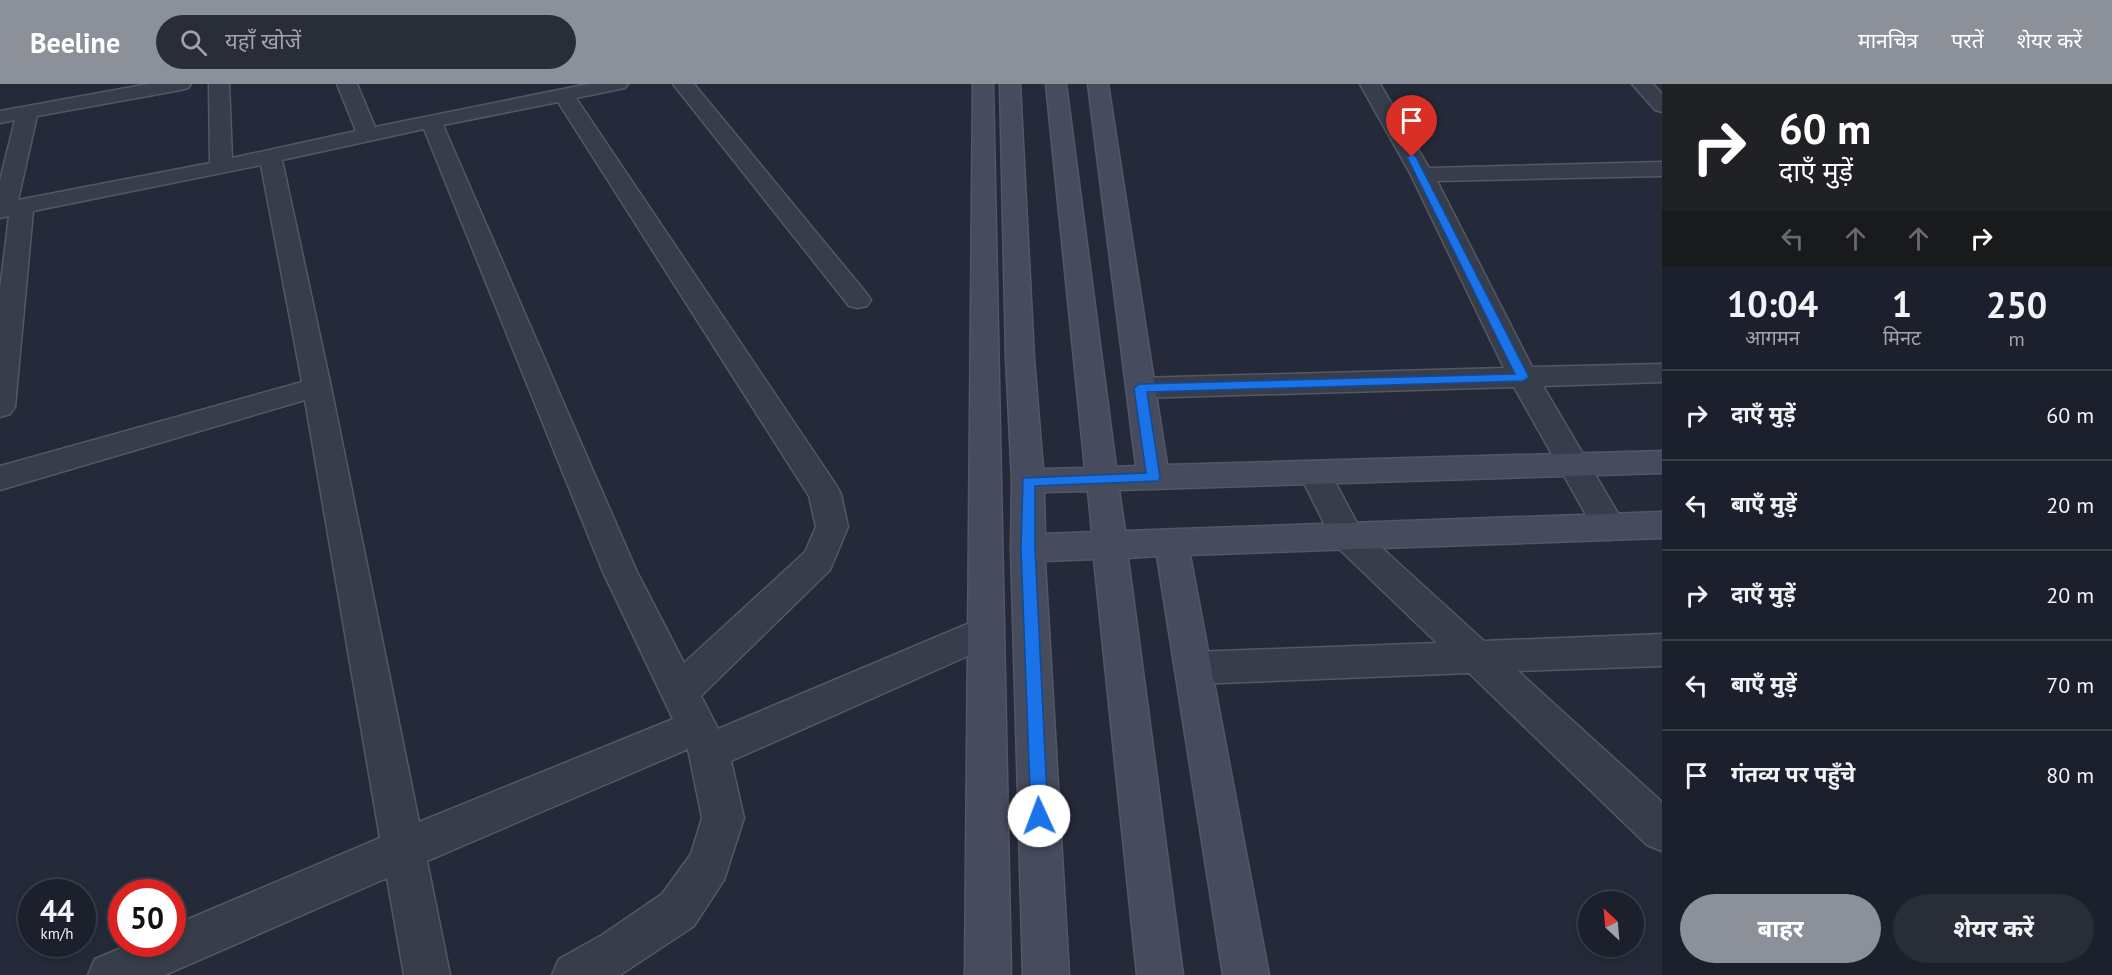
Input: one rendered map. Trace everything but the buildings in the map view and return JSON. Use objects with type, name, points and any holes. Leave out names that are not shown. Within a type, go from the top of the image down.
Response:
[{"type":"street","points":[[0,117],[181,84]]},
{"type":"street","points":[[219,84],[221,167]]},
{"type":"street","points":[[347,84],[368,135]]},
{"type":"street","points":[[9,209],[618,84]]},
{"type":"street","points":[[683,84],[858,300]]},
{"type":"street","points":[[983,84],[984,632],[988,975]]},
{"type":"street","points":[[1010,84],[1020,358],[1028,481],[1028,548],[1046,975]]},
{"type":"street","points":[[1056,84],[1160,975]]},
{"type":"street","points":[[1098,84],[1153,477]]},
{"type":"street","points":[[1370,84],[1422,176],[1523,377],[1610,527]]},
{"type":"street","points":[[1642,84],[1662,106]]},
{"type":"street","points":[[564,95],[825,494],[832,527],[818,560],[695,723]]},
{"type":"street","points":[[0,407],[9,209],[28,112]]},
{"type":"street","points":[[431,121],[620,572],[695,723],[723,818],[709,865],[678,910],[618,951],[575,975]]},
{"type":"street","points":[[270,156],[317,387],[428,975]]},
{"type":"street","points":[[1422,176],[1662,169]]},
{"type":"street","points":[[1140,388],[1662,373]]},
{"type":"street","points":[[0,478],[317,387]]},
{"type":"street","points":[[1028,481],[1662,462]]},
{"type":"street","points":[[1315,472],[1347,536],[1662,830]]},
{"type":"street","points":[[1028,548],[1109,543],[1662,525]]},
{"type":"street","points":[[1171,541],[1246,975]]},
{"type":"street","points":[[111,975],[695,723],[984,632]]},
{"type":"street","points":[[1194,669],[1662,650]]},
{"type":"route","points":[[1039,816],[1028,548],[1028,481],[1153,477],[1140,388],[1523,377],[1412,157]]}]
